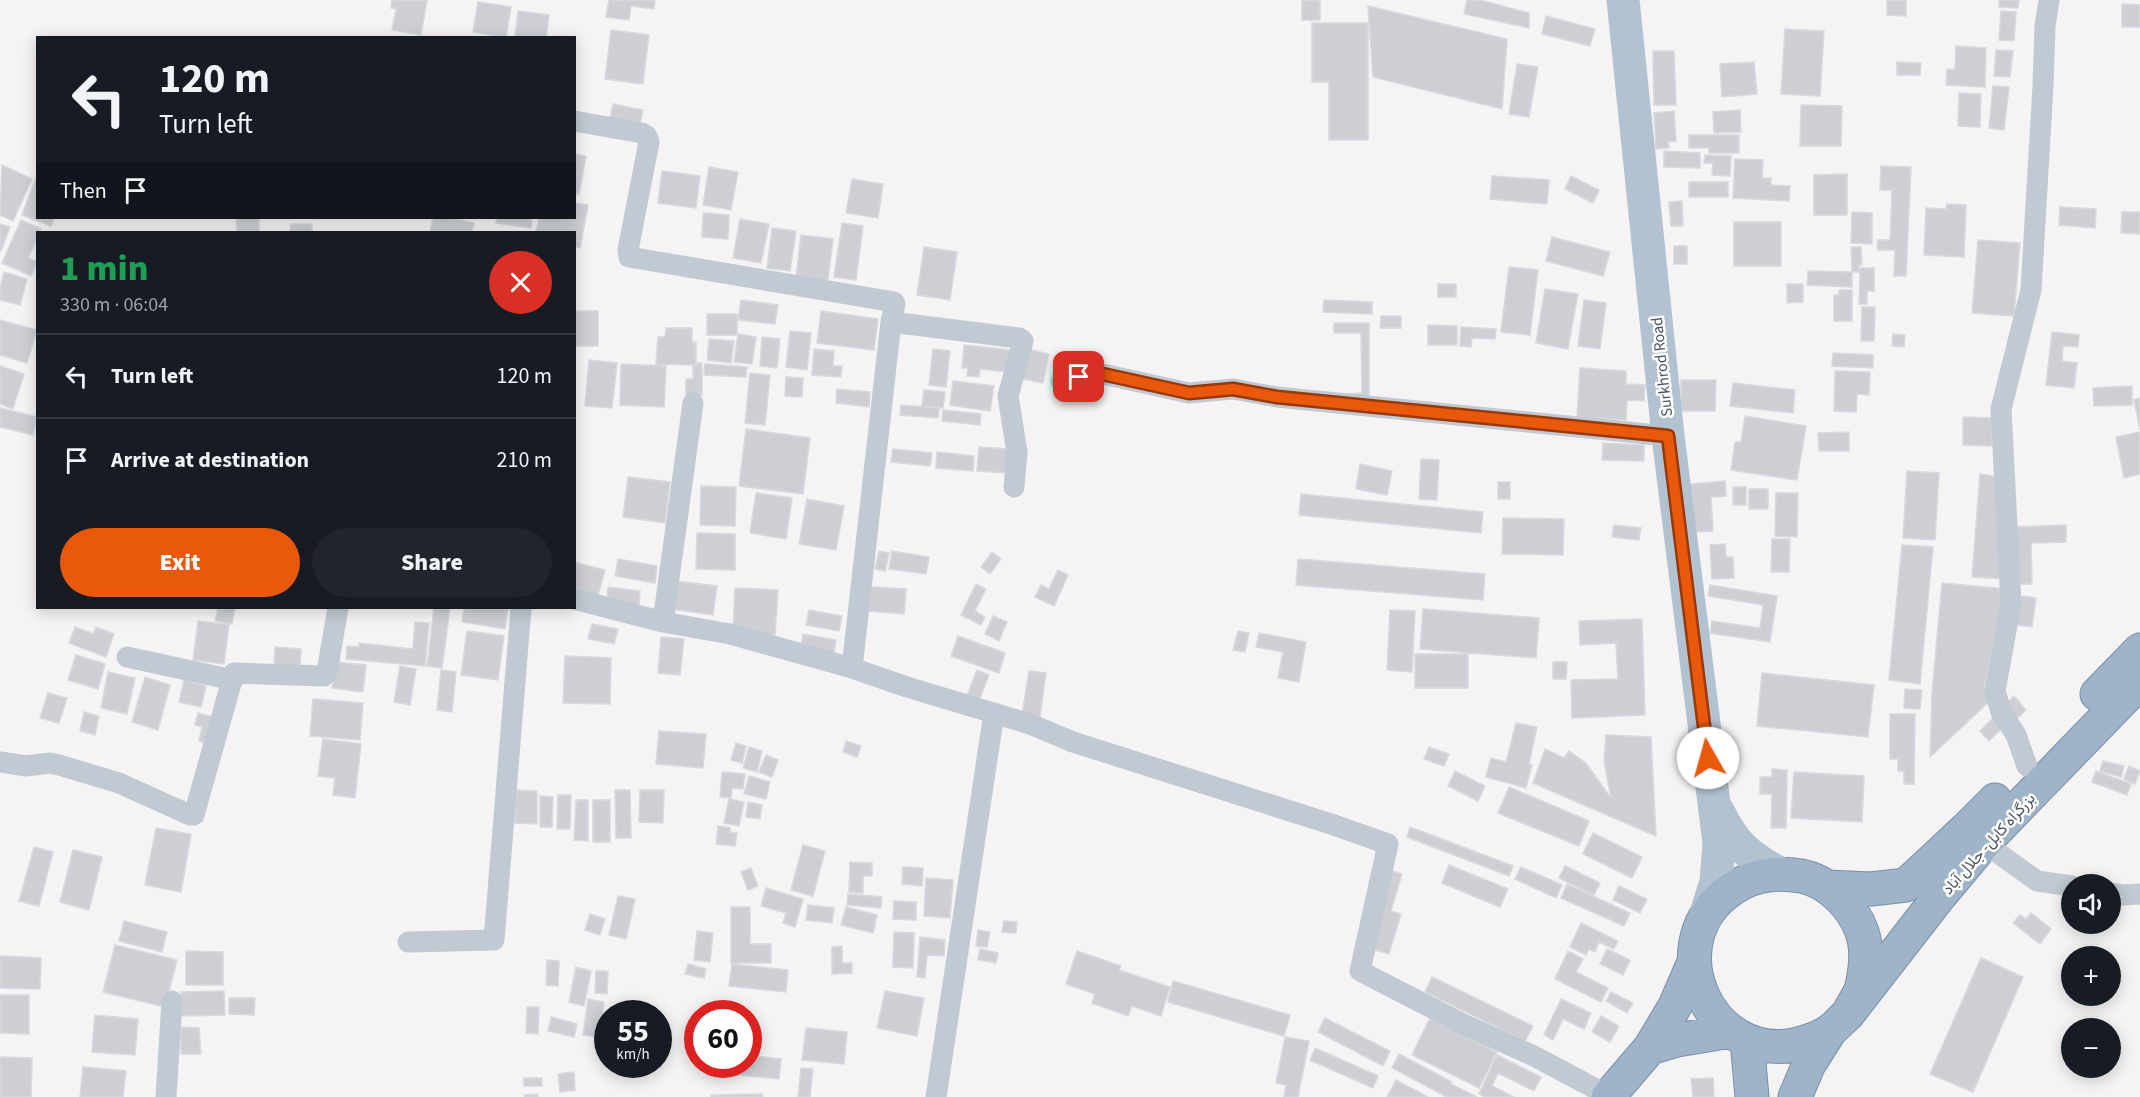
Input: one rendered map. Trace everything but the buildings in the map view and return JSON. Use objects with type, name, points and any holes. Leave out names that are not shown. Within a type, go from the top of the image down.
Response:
[{"type":"highway","name":"بزرگراه کابل- جلال آباد","points":[[1827,887],[1870,889],[1906,885],[1968,828],[2140,650]]},
{"type":"highway","name":"بزرگراه کابل- جلال آباد","points":[[1795,1097],[1809,1064],[1839,1022],[1862,988],[1867,960],[1862,932],[1848,906],[1827,887],[1804,877],[1779,873],[1756,877],[1735,886],[1717,901],[1704,920],[1696,940],[1694,962],[1699,988],[1712,1012],[1739,1036],[1763,1045],[1785,1046],[1807,1042],[1839,1022],[1984,843],[2140,682]]},
{"type":"highway","points":[[1609,1096],[1650,1048],[1675,1006],[1694,962]]},
{"type":"highway","points":[[1650,1048],[1677,1040],[1739,1036],[1752,1097]]},
{"type":"main road","name":"Surkhrod Road","points":[[1623,0],[1668,436],[1719,843],[1716,882],[1704,920]]},
{"type":"main road","name":"Surkhrod Road","points":[[1714,804],[1729,834],[1752,858],[1779,873]]},
{"type":"street","points":[[2027,766],[2016,735],[2001,712],[1995,691],[2011,603],[2001,409],[2031,290],[2045,26],[2049,0]]},
{"type":"street","points":[[576,121],[642,133],[647,136],[649,142],[628,250],[629,257],[892,301],[895,304],[891,322],[852,668]]},
{"type":"street","points":[[891,322],[1019,338],[1023,341],[1008,396],[1017,452],[1014,487]]},
{"type":"street","points":[[1061,381],[1098,373],[1189,393],[1233,389],[1277,397],[1668,436]]},
{"type":"street","points":[[663,622],[693,403]]},
{"type":"street","points":[[576,600],[663,622],[730,634],[852,668],[1030,724],[1073,742],[1388,844],[1360,971],[1466,1025],[1534,1056],[1609,1096]]},
{"type":"street","points":[[0,762],[26,766],[50,763],[59,765],[119,783],[190,815],[194,814],[234,673],[324,676],[327,672],[338,609]]},
{"type":"street","points":[[408,942],[494,940],[521,609]]},
{"type":"street","points":[[127,657],[233,680]]},
{"type":"street","points":[[936,1097],[994,713]]},
{"type":"street","points":[[1984,843],[2037,881],[2061,884]]},
{"type":"street","points":[[2121,895],[2140,894]]},
{"type":"street","points":[[166,1097],[172,1001]]},
{"type":"route","points":[[1079,377],[1098,373],[1189,393],[1233,389],[1277,397],[1668,436],[1708,758]]}]
